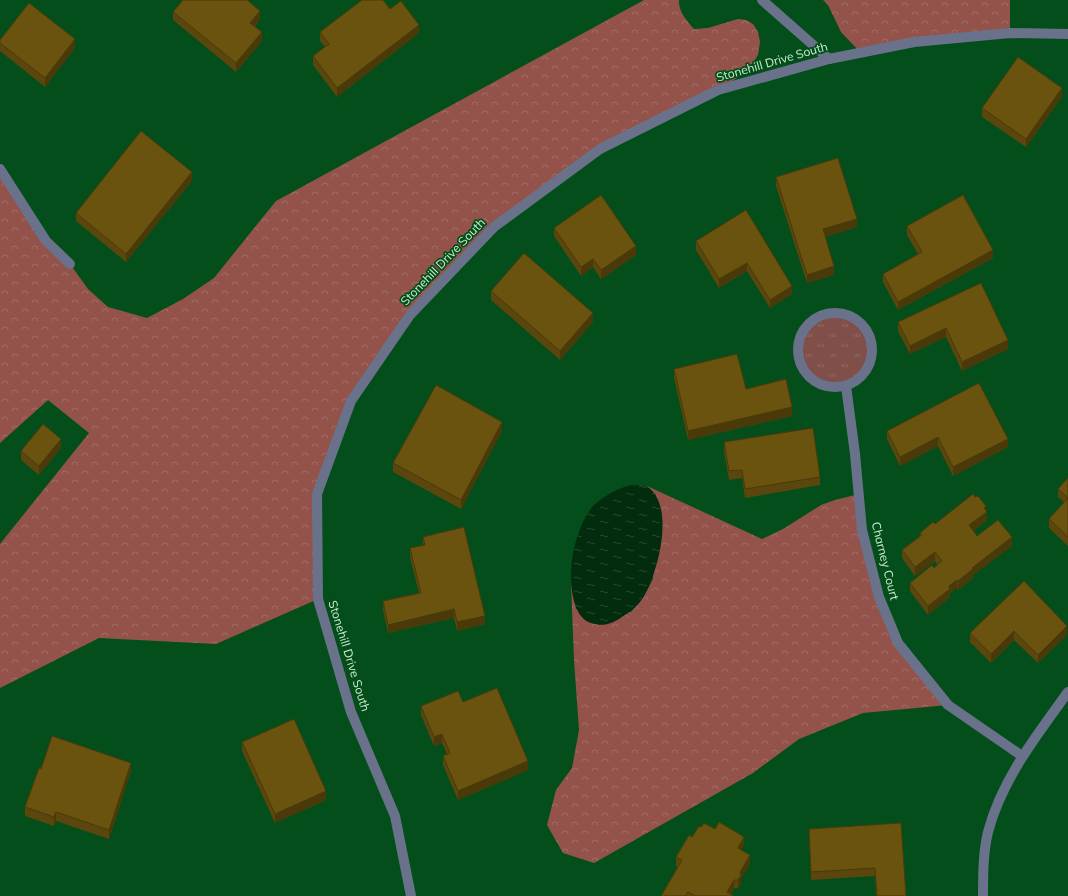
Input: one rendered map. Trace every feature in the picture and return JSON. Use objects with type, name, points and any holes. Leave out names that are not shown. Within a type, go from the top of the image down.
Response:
[{"type":"street","points":[[762,0],[829,59]]},
{"type":"street","name":"Stonehill Drive South","points":[[411,896],[395,816],[351,712],[318,599],[317,494],[351,401],[410,315],[494,227],[600,149],[718,90],[829,59],[914,42],[1010,33],[1068,34]]},
{"type":"street","points":[[0,169],[46,241],[70,264]]},
{"type":"street","points":[[836,313],[849,316],[860,323],[868,333],[872,346],[871,358],[866,370],[858,380],[846,386],[835,388],[823,386],[804,372],[799,361],[797,350],[802,333],[813,320],[824,314],[836,313]]},
{"type":"street","name":"Charney Court","points":[[846,386],[855,454],[862,530],[879,597],[898,643],[948,705],[1022,756]]},
{"type":"street","points":[[983,896],[985,852],[988,832],[997,805],[1022,756],[1068,692]]},
{"type":"green space","points":[[644,0],[679,0],[681,12],[694,29],[708,28],[738,19],[746,20],[753,24],[758,32],[760,42],[758,55],[753,63],[737,78],[718,90],[600,149],[494,227],[410,315],[351,401],[317,494],[318,599],[216,644],[99,638],[0,688],[0,544],[89,433],[48,400],[0,443],[0,169],[46,241],[70,264],[88,289],[108,307],[147,318],[183,299],[214,278],[276,201]]},
{"type":"green space","points":[[823,0],[1010,0],[1010,33],[859,51],[841,32],[828,5]]},
{"type":"green space","points":[[835,313],[856,319],[866,329],[872,350],[866,371],[856,381],[835,387],[814,381],[804,371],[798,350],[804,329],[814,319]]},
{"type":"green space","points":[[647,486],[762,539],[783,529],[821,505],[859,494],[862,530],[898,643],[948,705],[863,713],[799,739],[753,773],[594,863],[563,853],[547,825],[556,790],[572,768],[579,730],[574,660],[571,582],[576,609],[631,612],[643,598],[653,579],[656,495]]},
{"type":"water","points":[[631,485],[647,487],[657,497],[663,525],[659,557],[644,596],[631,611],[611,623],[600,625],[591,623],[583,619],[574,602],[571,568],[575,544],[590,509],[602,498],[621,488]]},
{"type":"building","points":[[183,0],[247,0],[260,11],[250,23],[262,32],[236,63],[173,12]]},
{"type":"building","points":[[362,0],[383,0],[390,9],[401,1],[419,25],[337,88],[313,56],[329,44],[320,32]]},
{"type":"building","points":[[29,3],[75,39],[45,78],[0,43],[0,40]]},
{"type":"building","points":[[1018,57],[1062,88],[1026,139],[982,108]]},
{"type":"building","points":[[141,131],[192,172],[126,254],[76,213]]},
{"type":"building","points":[[838,158],[857,219],[823,229],[834,266],[807,275],[776,177]]},
{"type":"building","points":[[601,195],[636,246],[601,270],[593,259],[581,267],[554,228]]},
{"type":"building","points":[[963,195],[993,250],[898,302],[883,274],[922,252],[907,226]]},
{"type":"building","points":[[746,210],[792,286],[770,300],[747,263],[719,279],[696,241]]},
{"type":"building","points":[[524,253],[593,313],[560,351],[491,291]]},
{"type":"building","points":[[981,283],[1008,340],[962,362],[946,328],[910,346],[898,322]]},
{"type":"building","points":[[737,354],[746,389],[786,379],[792,407],[688,431],[674,369]]},
{"type":"building","points":[[979,383],[1008,439],[953,467],[938,437],[900,457],[887,431]]},
{"type":"building","points":[[436,385],[502,422],[461,500],[393,463]]},
{"type":"building","points":[[43,424],[61,439],[39,466],[21,451]]},
{"type":"building","points":[[813,428],[820,477],[745,489],[742,470],[729,471],[724,442]]},
{"type":"building","points":[[1068,478],[1068,498],[1058,489]]},
{"type":"building","points":[[973,494],[975,497],[978,496],[986,506],[984,508],[987,512],[969,525],[977,536],[998,520],[1012,537],[972,568],[973,569],[958,581],[957,580],[949,586],[950,589],[928,606],[910,583],[932,565],[934,568],[942,561],[935,552],[915,567],[902,550],[922,535],[920,533],[933,522],[935,524]]},
{"type":"building","points":[[1068,498],[1068,537],[1049,519]]},
{"type":"building","points":[[464,527],[485,616],[457,622],[454,609],[388,625],[383,601],[421,593],[410,548],[425,545],[423,537]]},
{"type":"building","points":[[1024,581],[1067,626],[1038,655],[1014,631],[991,654],[970,633]]},
{"type":"building","points":[[497,688],[528,761],[458,791],[443,756],[450,753],[442,734],[434,737],[421,706],[458,691],[463,702]]},
{"type":"building","points":[[294,719],[326,791],[275,814],[242,742]]},
{"type":"building","points":[[52,736],[131,763],[109,830],[56,812],[54,817],[25,807],[39,768],[41,769]]},
{"type":"building","points":[[719,822],[744,837],[738,848],[750,855],[740,872],[741,875],[738,880],[734,880],[727,892],[734,896],[695,896],[688,892],[685,896],[661,896],[682,860],[676,857],[689,835],[692,837],[699,826],[701,827],[704,823],[715,829]]},
{"type":"building","points":[[901,823],[906,896],[877,896],[875,868],[811,872],[809,829]]}]
